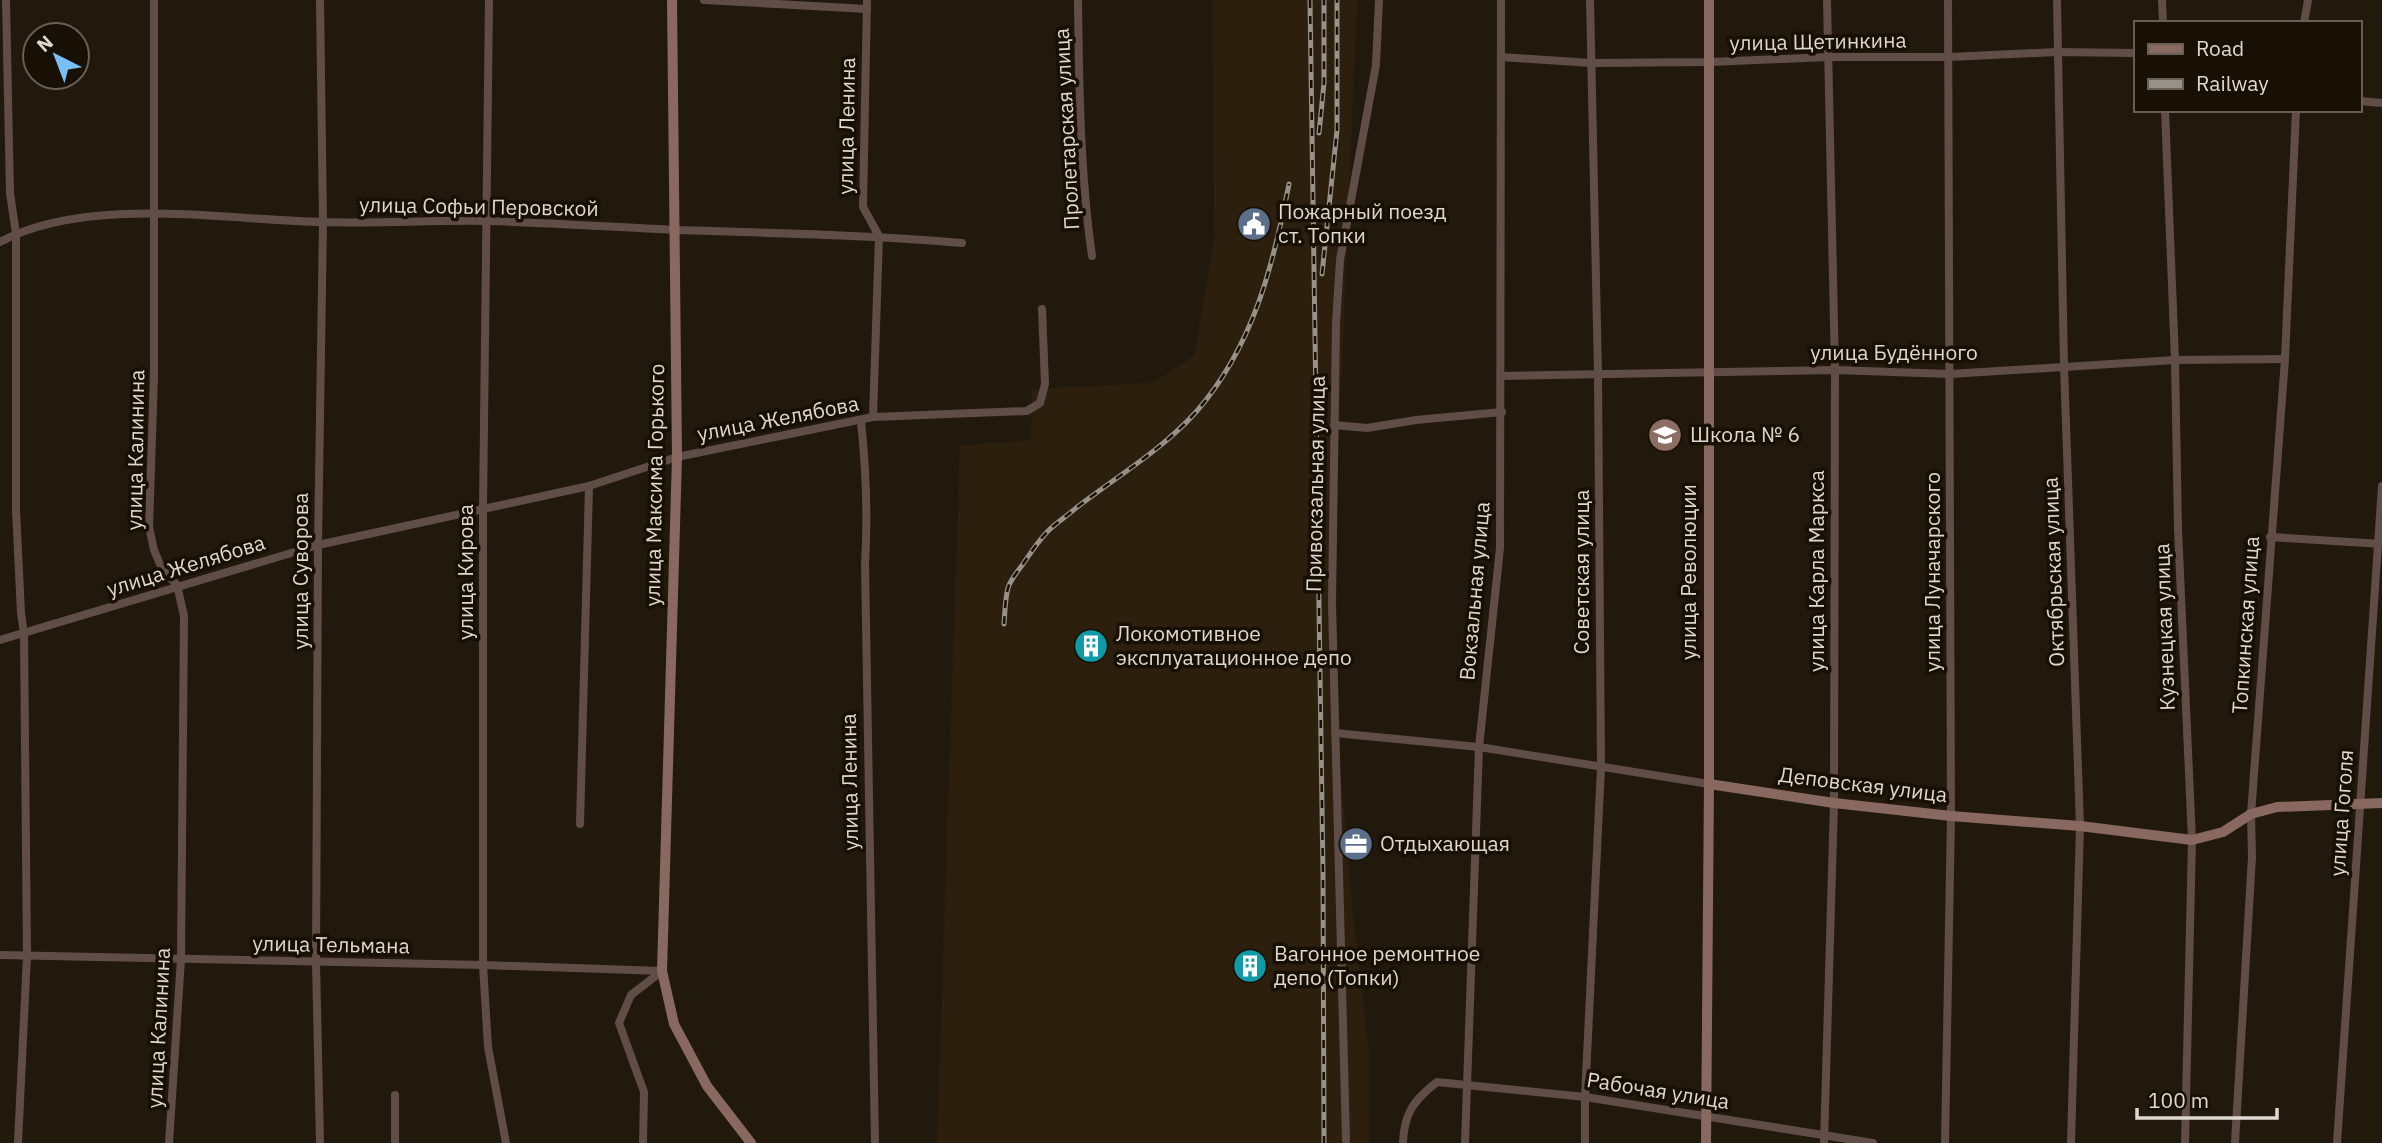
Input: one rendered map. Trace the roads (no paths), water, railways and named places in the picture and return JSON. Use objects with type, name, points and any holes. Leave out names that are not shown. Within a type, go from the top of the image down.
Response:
[{"type":"street","points":[[6,0],[3,38],[10,193],[16,234],[16,510],[24,634],[27,956],[18,1143]]},
{"type":"street","points":[[3,38],[12,0]]},
{"type":"street","name":"улица Калинина","points":[[154,0],[154,376],[149,527],[162,569],[177,585],[184,616],[181,959],[169,1143]]},
{"type":"street","name":"улица Суворова","points":[[320,0],[323,222],[316,963],[320,1143]]},
{"type":"street","name":"улица Кирова","points":[[489,0],[483,509],[483,965],[488,1047],[506,1143]]},
{"type":"street","name":"улица Максима Горького","points":[[672,0],[677,457],[662,971],[674,1024],[706,1086],[751,1143]]},
{"type":"street","points":[[704,0],[867,4]]},
{"type":"street","name":"Пролетарская улица","points":[[1078,0],[1080,131],[1084,198],[1092,256]]},
{"type":"street","name":"Привокзальная улица","points":[[1346,1140],[1332,604],[1335,425],[1340,260],[1376,65],[1379,0]]},
{"type":"street","name":"Вокзальная улица","points":[[1465,1143],[1479,747],[1500,548],[1501,0]]},
{"type":"street","name":"Советская улица","points":[[1586,1143],[1585,1097],[1601,768],[1598,374],[1590,0]]},
{"type":"street","name":"улица Революции","points":[[1706,1143],[1709,0]]},
{"type":"street","name":"улица Карла Маркса","points":[[1824,1139],[1834,803],[1835,370],[1827,0]]},
{"type":"street","name":"улица Луначарского","points":[[1945,1143],[1951,816],[1948,0]]},
{"type":"street","name":"Октябрьская улица","points":[[2057,0],[2064,366],[2080,826],[2071,1143]]},
{"type":"street","points":[[2162,0],[2163,21]]},
{"type":"street","points":[[2304,21],[2308,0]]},
{"type":"street","name":"улица Ленина","points":[[867,4],[863,207],[879,236],[873,417]]},
{"type":"street","name":"улица Щетинкина","points":[[1501,57],[1591,62],[1710,62],[2057,52],[2134,53]]},
{"type":"street","points":[[2361,101],[2382,103]]},
{"type":"street","name":"Кузнецкая улица","points":[[2165,112],[2175,360],[2178,529],[2192,840],[2185,1143]]},
{"type":"street","name":"Топкинская улица","points":[[2235,1143],[2252,857],[2251,814],[2284,359],[2297,112]]},
{"type":"street","name":"улица Софьи Перовской","points":[[0,242],[43,224],[76,218],[155,214],[323,222],[486,221],[879,236],[962,243]]},
{"type":"street","name":"улица Желябова","points":[[0,640],[318,545],[589,486],[677,457],[873,417],[1027,411],[1040,403],[1045,384],[1042,309]]},
{"type":"street","name":"улица Будённого","points":[[1502,376],[1835,370],[1950,374],[2175,360],[2284,359]]},
{"type":"street","points":[[1335,425],[1367,428],[1416,420],[1502,412]]},
{"type":"street","name":"улица Ленина","points":[[861,421],[866,473],[868,798],[875,1143]]},
{"type":"street","points":[[580,824],[589,486]]},
{"type":"street","name":"улица Гоголя","points":[[2337,1143],[2382,486]]},
{"type":"street","points":[[2270,537],[2379,543]]},
{"type":"street","name":"Деповская улица","points":[[1335,733],[1479,747],[1834,803],[2080,826],[2192,840],[2223,832],[2251,814],[2277,807],[2382,803]]},
{"type":"street","name":"улица Тельмана","points":[[0,955],[662,971]]},
{"type":"street","points":[[643,1143],[644,1092],[619,1023],[631,995],[662,971]]},
{"type":"street","name":"Рабочая улица","points":[[1403,1143],[1415,1100],[1437,1082],[1585,1097],[1706,1116],[1824,1139],[1873,1143]]},
{"type":"street","points":[[395,1095],[395,1143]]},
{"type":"railway","points":[[1310,0],[1323,874],[1324,1143]]},
{"type":"railway","points":[[1319,133],[1324,83],[1324,0]]},
{"type":"railway","points":[[1322,274],[1337,130],[1337,0]]},
{"type":"railway","points":[[1004,624],[1009,584],[1045,534],[1169,439],[1216,387],[1246,333],[1258,304],[1276,245],[1289,184]]},
{"type":"place","name":"Пожарный поезд ст. Топки","points":[[1254,224]]},
{"type":"place","name":"Школа № 6","points":[[1665,435]]},
{"type":"place","name":"Локомотивное эксплуатационное депо","points":[[1091,646]]},
{"type":"place","name":"Отдыхающая","points":[[1356,844]]},
{"type":"place","name":"Вагонное ремонтное депо (Топки)","points":[[1250,966]]}]
